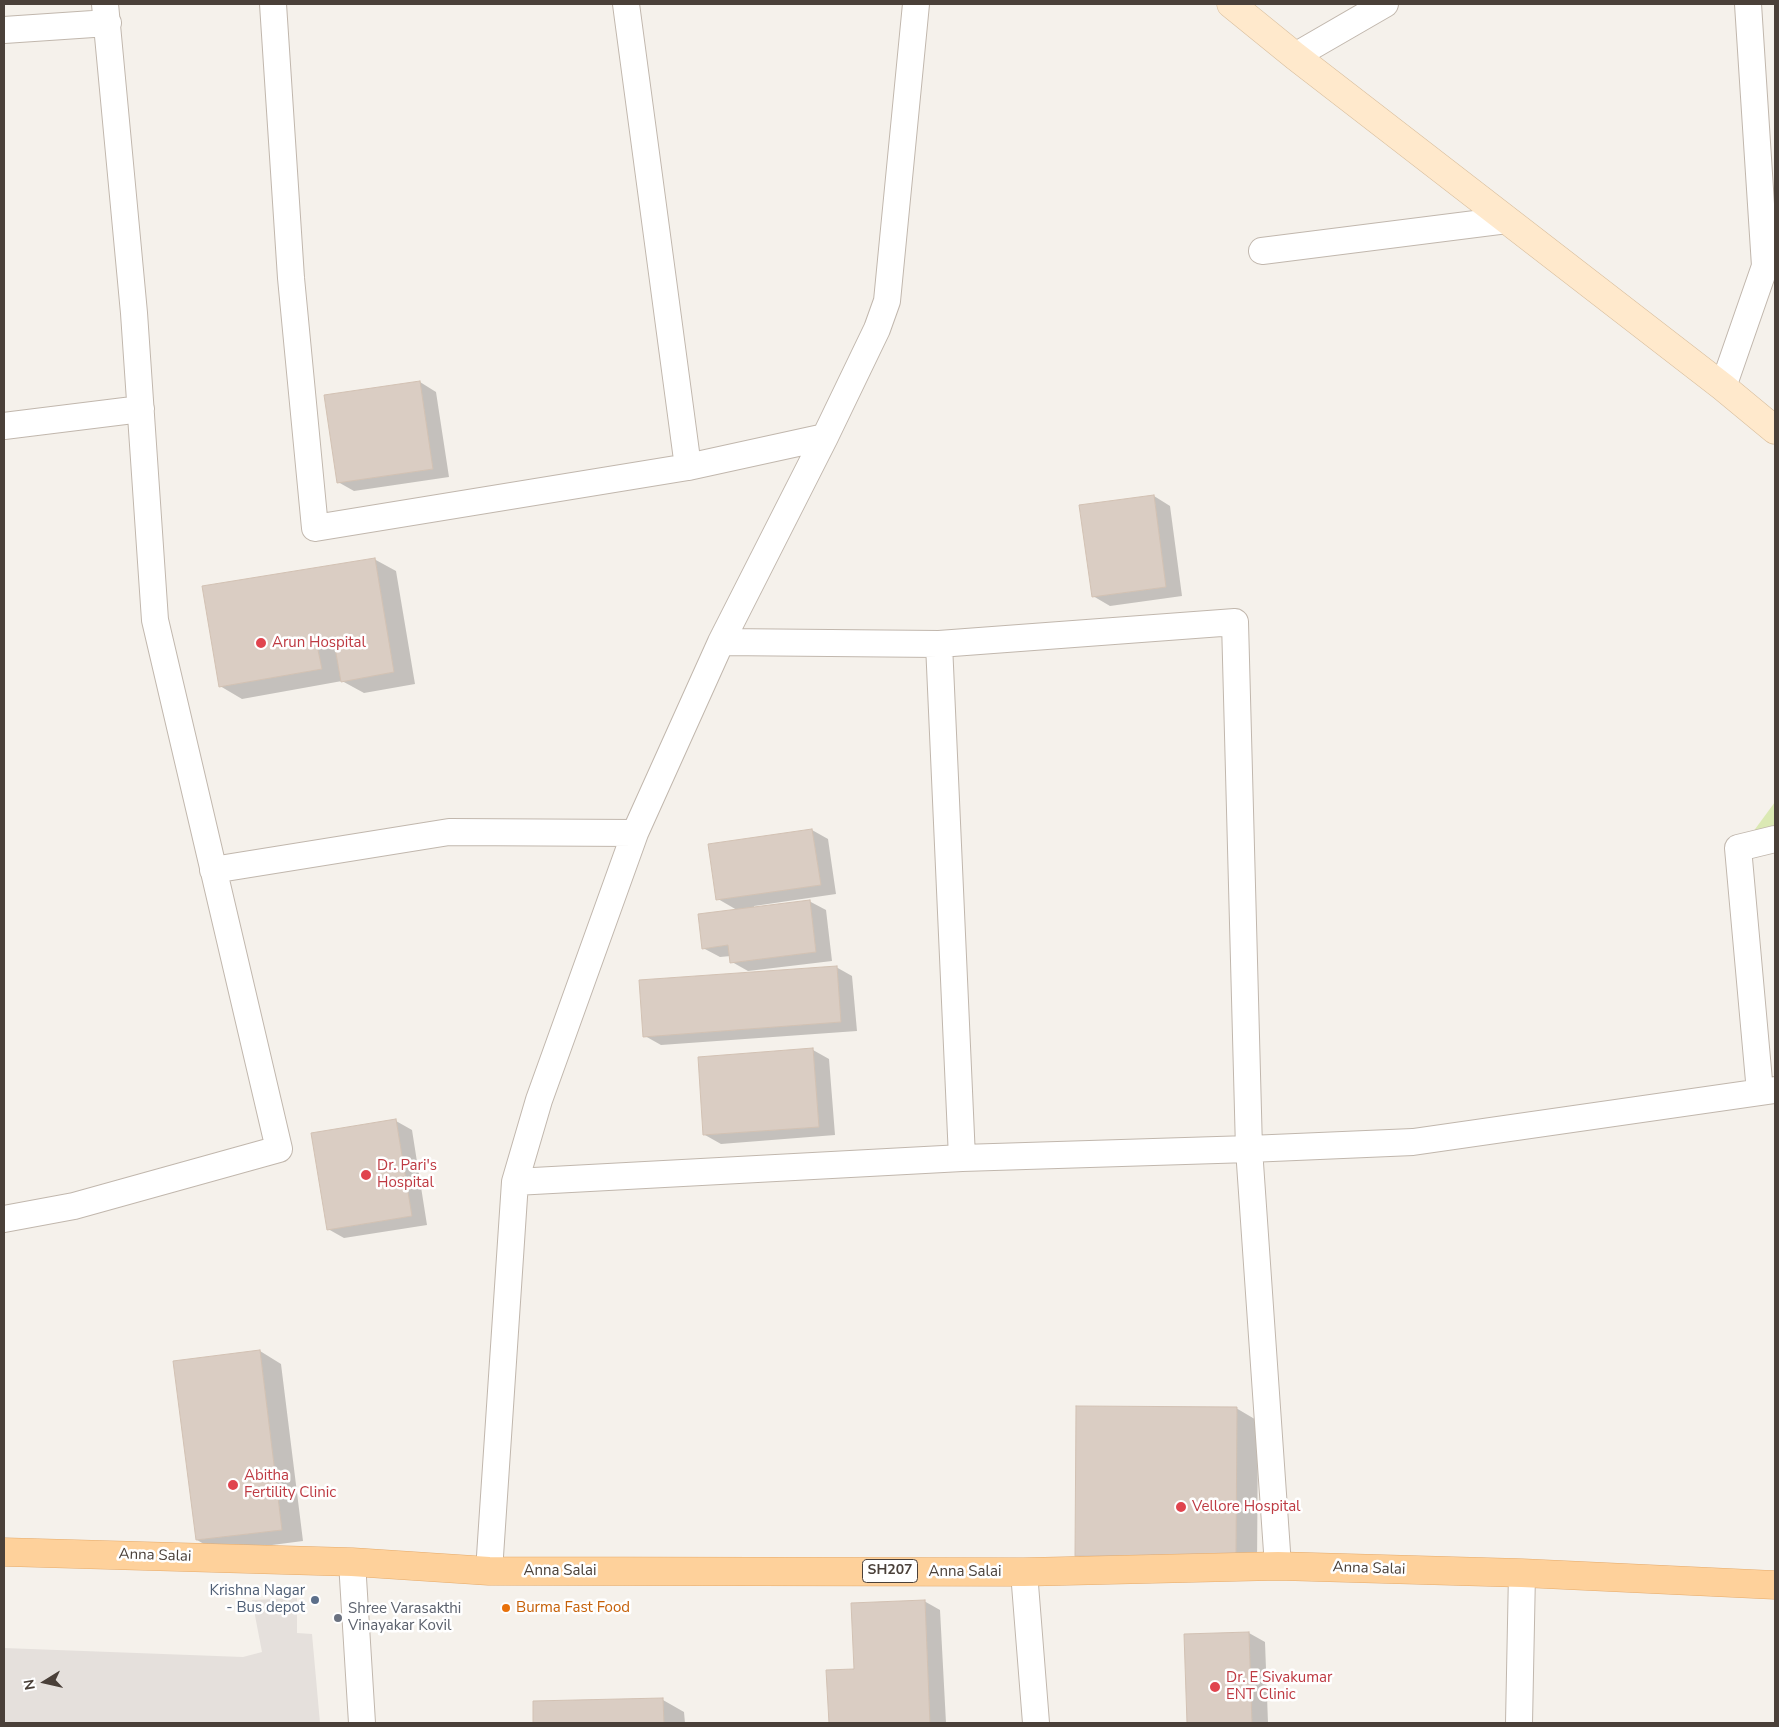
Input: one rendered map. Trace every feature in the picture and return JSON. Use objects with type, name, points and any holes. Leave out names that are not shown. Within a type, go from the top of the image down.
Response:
[{"type":"main road","points":[[1231,4],[1295,56],[1723,387],[1775,430]]},
{"type":"main road","name":"Anna Salai","points":[[4,1552],[352,1562],[489,1571],[1024,1572],[1278,1566],[1522,1573],[1775,1585]]},
{"type":"street","points":[[273,4],[291,278],[316,528],[688,467],[825,437]]},
{"type":"street","points":[[626,4],[688,467]]},
{"type":"street","points":[[489,1571],[516,1182],[539,1100],[635,834],[721,642],[825,437],[877,329],[887,301],[916,4]]},
{"type":"street","points":[[1295,56],[1385,4]]},
{"type":"street","points":[[1723,387],[1770,265],[1748,4]]},
{"type":"street","points":[[4,30],[107,13],[134,313],[155,620],[279,1149],[74,1206],[4,1218]]},
{"type":"street","points":[[1262,251],[1507,220]]},
{"type":"street","points":[[4,426],[141,409]]},
{"type":"street","points":[[721,642],[938,644],[1235,622],[1249,1150],[1278,1566]]},
{"type":"street","points":[[938,644],[962,1158]]},
{"type":"street","points":[[213,870],[449,832],[635,834]]},
{"type":"street","points":[[516,1182],[962,1158],[1249,1150],[1413,1142],[1768,1091],[1738,848],[1775,839]]},
{"type":"street","points":[[352,1562],[362,1723]]},
{"type":"street","points":[[1024,1572],[1036,1723]]},
{"type":"street","points":[[1520,1723],[1522,1573]]},
{"type":"shaded area","points":[[297,1598],[297,1633],[312,1634],[320,1723],[4,1723],[4,1648],[243,1657],[262,1652],[252,1600]]},
{"type":"green space","points":[[1775,802],[1775,829],[1750,836]]},
{"type":"building","points":[[420,381],[433,469],[337,483],[324,395]]},
{"type":"building","points":[[1154,495],[1166,587],[1092,597],[1079,505]]},
{"type":"building","points":[[375,558],[394,672],[341,682],[334,642],[317,645],[322,669],[219,687],[202,586]]},
{"type":"building","points":[[812,829],[821,885],[716,900],[708,844]]},
{"type":"building","points":[[810,900],[816,952],[730,963],[728,945],[702,949],[698,914]]},
{"type":"building","points":[[837,966],[841,1022],[643,1037],[639,980]]},
{"type":"building","points":[[813,1048],[819,1127],[703,1135],[698,1057]]},
{"type":"building","points":[[396,1119],[412,1216],[327,1230],[311,1133]]},
{"type":"building","points":[[260,1350],[282,1530],[196,1540],[173,1361]]},
{"type":"building","points":[[1076,1406],[1237,1407],[1236,1557],[1075,1556]]},
{"type":"building","points":[[925,1600],[930,1723],[829,1723],[826,1670],[854,1669],[851,1603]]},
{"type":"building","points":[[1249,1632],[1252,1723],[1187,1723],[1184,1634]]},
{"type":"building","points":[[663,1698],[664,1723],[533,1723],[533,1701]]},
{"type":"place","name":"Arun Hospital","points":[[261,643]]},
{"type":"place","name":"Dr. Pari's Hospital","points":[[366,1175]]},
{"type":"place","name":"Abitha Fertility Clinic","points":[[233,1485]]},
{"type":"place","name":"Vellore Hospital","points":[[1181,1507]]},
{"type":"place","name":"Krishna Nagar - Bus depot","points":[[315,1600]]},
{"type":"place","name":"Burma Fast Food","points":[[506,1608]]},
{"type":"place","name":"Shree Varasakthi Vinayakar Kovil","points":[[338,1618]]},
{"type":"place","name":"Dr. E Sivakumar ENT Clinic","points":[[1215,1687]]}]
